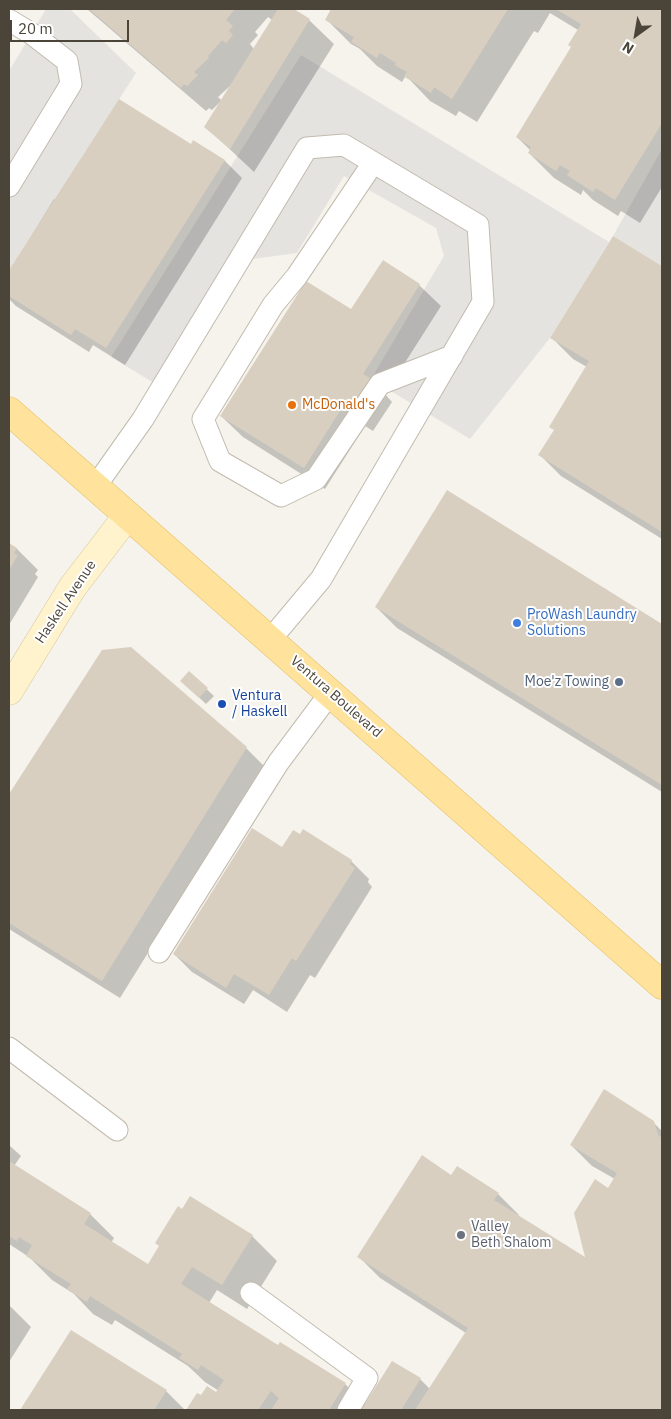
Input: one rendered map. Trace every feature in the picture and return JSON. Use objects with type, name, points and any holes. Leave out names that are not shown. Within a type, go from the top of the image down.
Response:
[{"type":"main road","name":"Ventura Boulevard","points":[[9,411],[662,985]]},
{"type":"street","name":"Haskell Avenue","points":[[9,691],[72,588],[128,516]]},
{"type":"lane","points":[[9,20],[32,34],[67,61],[71,84],[9,186]]},
{"type":"lane","points":[[95,487],[143,419],[307,148],[344,145],[478,225],[484,302],[321,579],[270,640]]},
{"type":"lane","points":[[373,163],[298,276],[273,305],[203,419],[220,461],[281,496],[316,479],[380,384],[452,356]]},
{"type":"lane","points":[[159,952],[278,763],[330,692]]},
{"type":"lane","points":[[9,1048],[117,1130]]},
{"type":"lane","points":[[251,1293],[367,1378],[348,1410]]},
{"type":"shaded area","points":[[46,9],[70,9],[136,73],[9,270],[9,71]]},
{"type":"shaded area","points":[[301,55],[609,242],[550,338],[470,439],[371,379],[444,256],[436,228],[344,176],[297,253],[238,261],[162,388],[111,357]]},
{"type":"shaded area","points":[[662,149],[662,266],[613,236]]},
{"type":"building","points":[[89,9],[233,9],[226,20],[233,26],[229,31],[233,35],[226,43],[222,40],[208,56],[209,58],[194,72],[198,75],[187,86],[184,84],[181,88]]},
{"type":"building","points":[[278,9],[294,9],[310,19],[230,149],[204,127]]},
{"type":"building","points":[[331,9],[508,9],[452,99],[434,87],[431,93],[404,76],[407,72],[395,65],[396,63],[380,53],[377,58],[351,42],[354,37],[325,20]]},
{"type":"building","points":[[556,9],[662,9],[662,123],[615,200],[596,188],[593,192],[567,175],[570,171],[560,165],[556,171],[528,153],[531,147],[516,137],[571,47],[568,45],[581,24]]},
{"type":"building","points":[[119,99],[191,144],[193,140],[225,160],[106,348],[75,329],[71,335],[9,296],[9,270]]},
{"type":"building","points":[[613,236],[662,266],[662,532],[538,455],[554,430],[549,427],[589,361],[550,338]]},
{"type":"building","points":[[383,260],[420,284],[363,374],[371,379],[352,411],[343,406],[304,468],[220,416],[306,281],[351,309]]},
{"type":"building","points":[[447,490],[662,624],[662,785],[375,607]]},
{"type":"building","points":[[9,543],[17,548],[14,553],[18,555],[9,570]]},
{"type":"building","points":[[131,647],[247,747],[102,981],[9,923],[9,794],[102,650]]},
{"type":"building","points":[[189,671],[208,688],[199,698],[180,681]]},
{"type":"building","points":[[252,828],[282,847],[293,830],[300,834],[303,829],[352,860],[350,864],[355,868],[296,961],[292,958],[269,995],[234,974],[226,988],[173,954]]},
{"type":"building","name":"Valley Beth Shalom","points":[[604,1089],[654,1121],[658,1135],[662,1138],[662,1410],[415,1410],[468,1328],[357,1257],[422,1155],[451,1175],[457,1166],[499,1193],[494,1200],[585,1257],[574,1213],[595,1179],[608,1188],[617,1173],[570,1145]]},
{"type":"building","points":[[9,1161],[91,1213],[84,1224],[148,1264],[159,1246],[155,1243],[178,1206],[182,1209],[190,1196],[253,1235],[222,1285],[192,1267],[181,1284],[278,1345],[280,1342],[346,1383],[329,1410],[271,1410],[279,1398],[271,1391],[258,1410],[186,1410],[197,1393],[201,1395],[207,1386],[216,1392],[224,1380],[201,1365],[198,1370],[179,1358],[182,1354],[90,1296],[87,1302],[67,1289],[71,1284],[26,1256],[32,1245],[19,1237],[17,1241],[9,1236]]},
{"type":"building","points":[[71,1330],[167,1390],[154,1410],[20,1410]]},
{"type":"building","points":[[392,1361],[421,1378],[401,1410],[361,1410]]},
{"type":"place","name":"McDonald's","points":[[292,405]]},
{"type":"place","name":"ProWash Laundry Solutions","points":[[517,623]]},
{"type":"place","name":"Moe'z Towing","points":[[619,682]]},
{"type":"place","name":"Ventura / Haskell","points":[[222,704]]},
{"type":"place","name":"Valley Beth Shalom","points":[[461,1235]]}]
